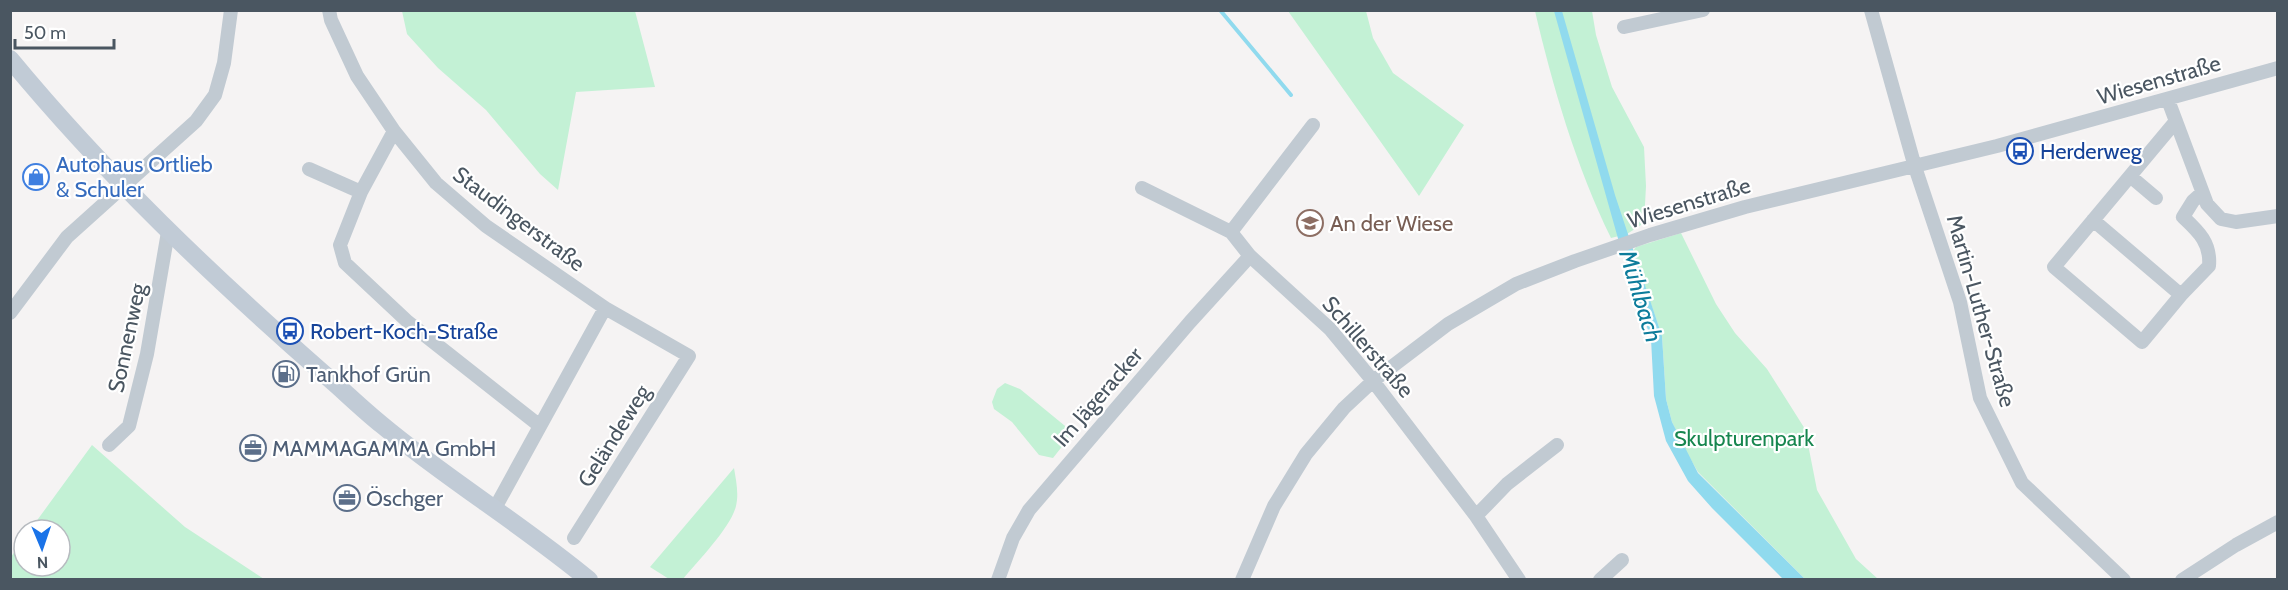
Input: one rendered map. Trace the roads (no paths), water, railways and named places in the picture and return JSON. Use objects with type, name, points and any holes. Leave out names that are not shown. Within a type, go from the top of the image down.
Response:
[{"type":"main road","points":[[10,59],[123,186],[168,232],[284,339],[382,425],[495,508],[571,573],[589,579]]},
{"type":"street","points":[[10,313],[67,237],[196,121],[214,95],[224,63],[231,10]]},
{"type":"street","name":"Staudingerstraße","points":[[329,10],[331,20],[357,76],[394,131],[436,183],[486,226],[605,309],[689,356]]},
{"type":"street","points":[[1624,27],[1703,10]]},
{"type":"street","name":"Martin-Luther-Straße","points":[[1871,10],[1916,167],[1960,302],[1980,398],[2022,483],[2124,579]]},
{"type":"street","name":"Wiesenstraße","points":[[1242,579],[1268,517],[1306,454],[1344,408],[1373,381],[1448,324],[1516,284],[1638,239],[1745,207],[1916,167],[2168,100],[2277,68]]},
{"type":"street","points":[[2168,100],[2207,204],[2222,219],[2243,222],[2277,216]]},
{"type":"street","points":[[2176,121],[2054,267],[2142,342],[2181,295],[2209,266],[2210,255],[2204,236],[2183,217],[2193,201],[2202,193]]},
{"type":"street","points":[[1231,232],[1313,125]]},
{"type":"street","points":[[394,131],[361,192],[340,245],[345,263],[408,322],[540,426]]},
{"type":"street","points":[[309,169],[361,192]]},
{"type":"street","points":[[2130,176],[2156,198]]},
{"type":"street","name":"Schillerstraße","points":[[1142,188],[1231,232],[1250,256],[1330,329],[1373,381],[1476,516],[1519,579]]},
{"type":"street","points":[[2092,220],[2181,295]]},
{"type":"street","name":"Sonnenweg","points":[[110,445],[129,426],[147,354],[168,232]]},
{"type":"street","name":"Im Jägeracker","points":[[998,579],[1013,538],[1029,510],[1250,256]]},
{"type":"street","points":[[495,508],[605,309]]},
{"type":"street","name":"Geländeweg","points":[[574,538],[689,356]]},
{"type":"street","points":[[1476,516],[1507,484],[1557,445]]},
{"type":"street","points":[[2182,579],[2236,544],[2277,522]]},
{"type":"street","points":[[1600,579],[1622,560]]},
{"type":"water","name":"Mühlbach","points":[[1554,11],[1562,11],[1615,195],[1662,336],[1666,399],[1672,422],[1698,473],[1805,579],[1783,579],[1688,481],[1666,441],[1654,396],[1651,339],[1619,242]]},
{"type":"waterway","points":[[1220,10],[1291,95]]},
{"type":"place","name":"Herderweg","points":[[2020,151]]},
{"type":"place","name":"Autohaus Ortlieb & Schuler","points":[[36,177]]},
{"type":"place","name":"An der Wiese","points":[[1310,223]]},
{"type":"place","name":"Robert-Koch-Straße","points":[[290,331]]},
{"type":"place","name":"Tankhof Grün","points":[[286,374]]},
{"type":"place","name":"MAMMAGAMMA GmbH","points":[[253,448]]},
{"type":"place","name":"Öschger","points":[[347,498]]},
{"type":"park label","name":"Skulpturenpark","points":[[1744,438]]}]
